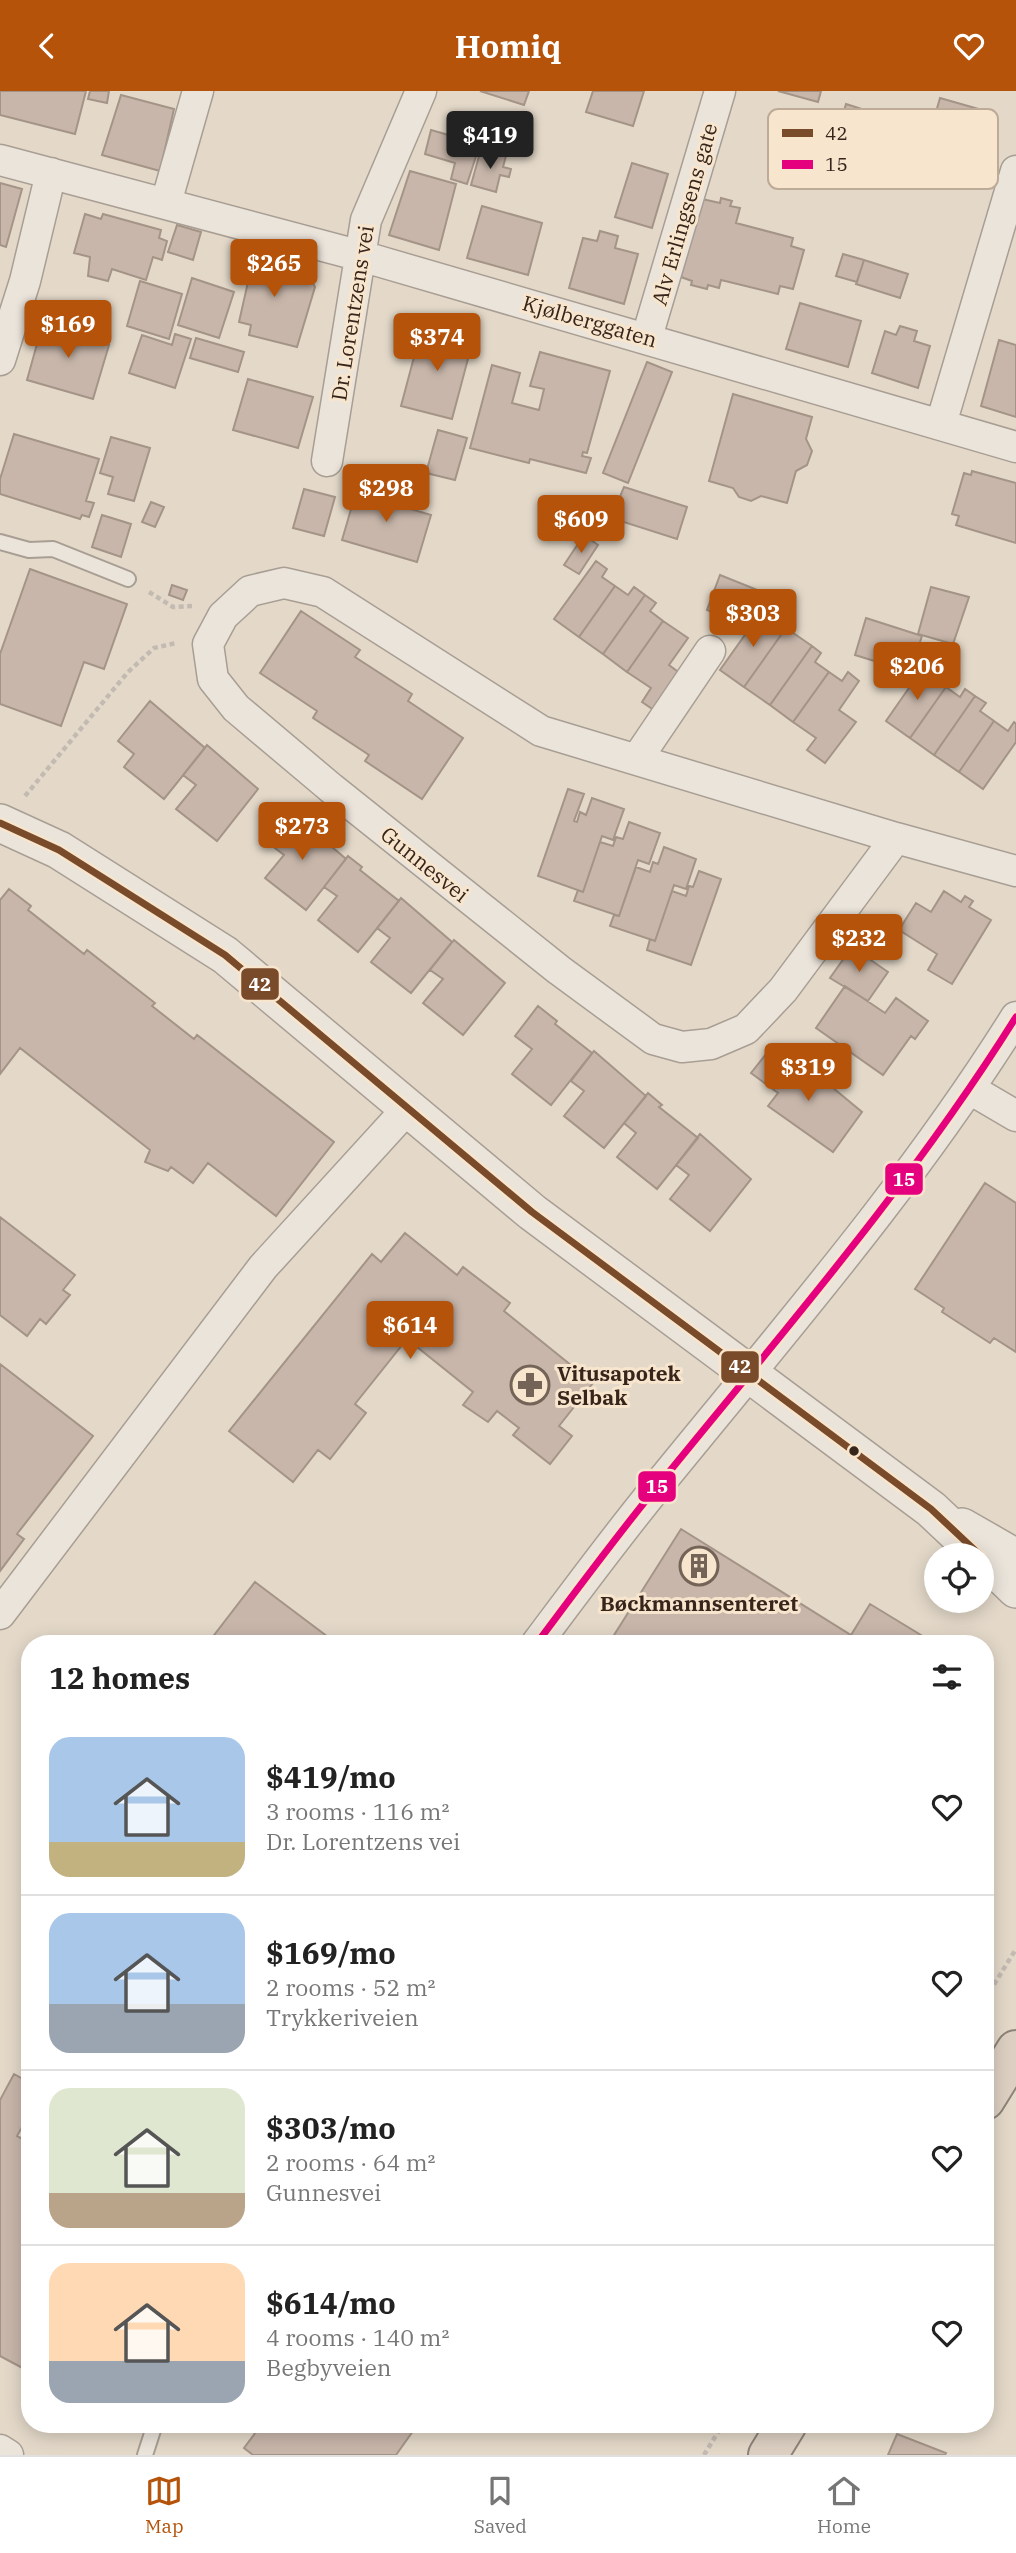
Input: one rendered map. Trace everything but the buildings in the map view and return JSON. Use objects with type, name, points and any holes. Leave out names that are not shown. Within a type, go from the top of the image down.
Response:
[{"type":"highway","points":[[994,2085],[1016,2050]]},
{"type":"highway","points":[[768,2455],[781,2433]]},
{"type":"street","points":[[166,203],[198,91]]},
{"type":"street","name":"Dr. Lorentzens vei","points":[[327,461],[366,220],[421,91]]},
{"type":"street","name":"Alv Erlingsens gate","points":[[648,337],[720,91]]},
{"type":"street","name":"Kjølberggaten","points":[[0,160],[361,256],[648,337],[1016,447]]},
{"type":"street","points":[[941,424],[1016,171]]},
{"type":"street","points":[[0,361],[26,281],[51,173]]},
{"type":"street","points":[[208,643],[223,616],[250,591],[284,583],[323,592],[541,731],[896,838],[1016,871]]},
{"type":"street","name":"Gunnesvei","points":[[208,643],[214,679],[236,708],[548,962],[653,1039],[682,1047],[711,1044],[746,1028],[783,990],[896,838]]},
{"type":"street","points":[[637,759],[710,651]]},
{"type":"street","points":[[1,823],[59,850],[225,955],[532,1212],[931,1509],[967,1543]]},
{"type":"street","points":[[543,1635],[655,1489],[831,1275],[970,1090],[1016,1017]]},
{"type":"street","points":[[970,1090],[1016,1116]]},
{"type":"street","points":[[0,1614],[263,1267],[408,1108]]},
{"type":"street","points":[[931,1509],[1016,1557]]},
{"type":"street","points":[[994,1568],[1016,1588]]},
{"type":"street","points":[[0,2451],[8,2455]]},
{"type":"lane","points":[[0,542],[29,550],[53,549],[128,579]]},
{"type":"lane","points":[[145,2455],[152,2433]]},
{"type":"path","points":[[128,579],[173,607],[234,606]]},
{"type":"path","points":[[1,823],[128,672],[154,648],[178,642],[208,643]]},
{"type":"path","points":[[994,1984],[1016,1949]]},
{"type":"path","points":[[704,2455],[717,2433]]},
{"type":"transit line","name":"42","points":[[0,823],[59,850],[225,955],[532,1212],[931,1509],[967,1543]]},
{"type":"transit line","name":"15","points":[[543,1635],[641,1507],[844,1258],[933,1140],[1016,1017]]},
{"type":"place","name":"Vitusapotek Selbak","points":[[530,1385]]},
{"type":"place","name":"Bøckmannsenteret","points":[[699,1566]]}]
